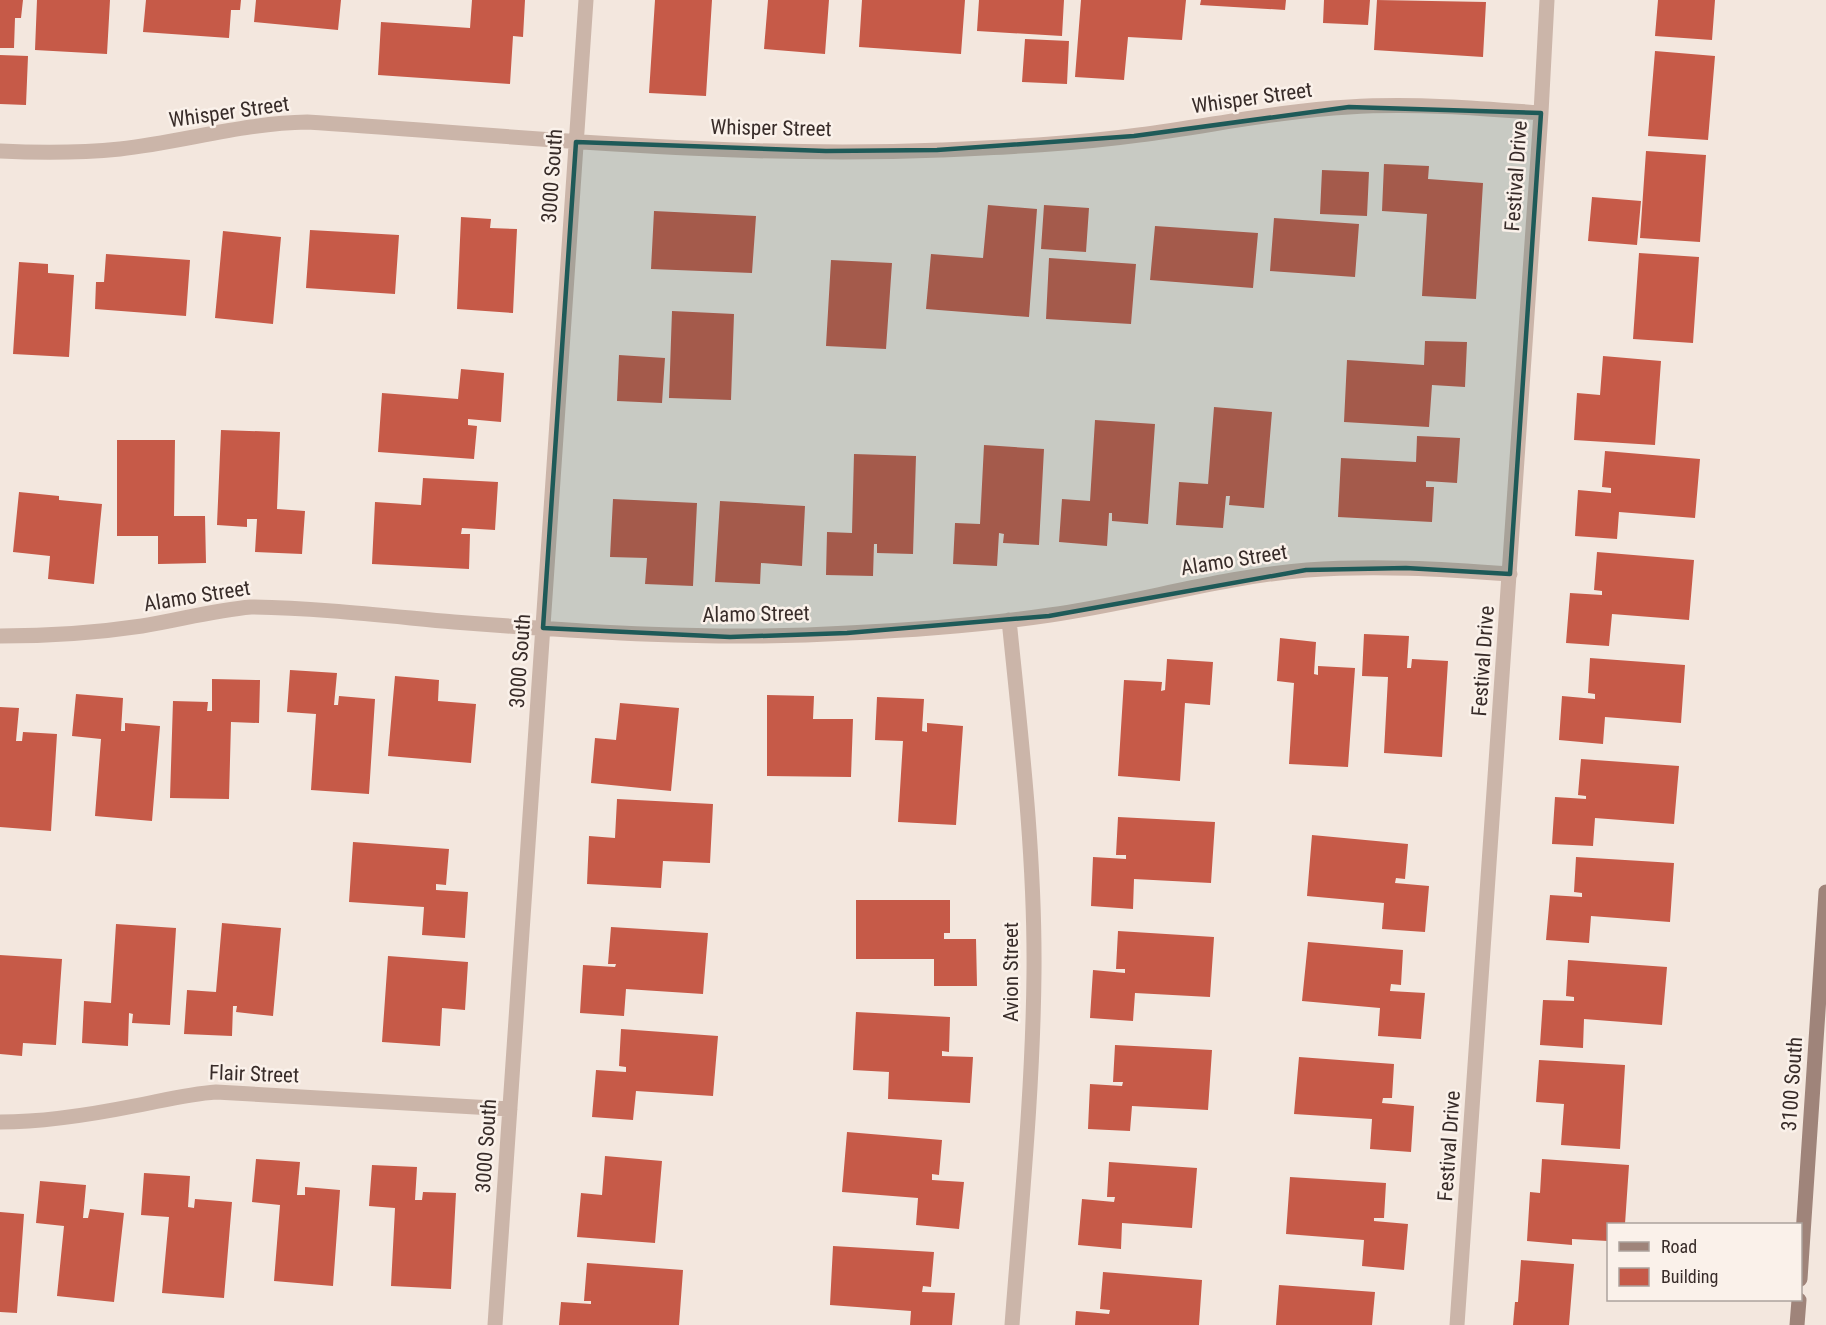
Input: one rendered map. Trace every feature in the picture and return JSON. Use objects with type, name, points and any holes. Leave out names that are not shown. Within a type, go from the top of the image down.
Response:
[{"type":"main road","name":"3100 South","points":[[1802,1249],[1826,892]]},
{"type":"main road","points":[[1797,1325],[1799,1301]]},
{"type":"street","name":"3000 South","points":[[495,1325],[586,0]]},
{"type":"street","name":"Festival Drive","points":[[1457,1325],[1510,574],[1547,0]]},
{"type":"street","name":"Whisper Street","points":[[0,151],[33,153],[120,149],[285,122],[343,124],[576,142],[826,151],[937,150],[1134,136],[1309,110],[1349,107],[1419,106],[1541,112]]},
{"type":"street","name":"Alamo Street","points":[[0,636],[98,632],[142,626],[232,608],[251,607],[668,636],[790,636],[902,630],[1009,620],[1090,608],[1241,578],[1306,570],[1354,567],[1406,568],[1510,574]]},
{"type":"street","name":"Avion Street","points":[[1009,620],[1029,832],[1034,970],[1032,1033],[1012,1325]]},
{"type":"street","name":"Flair Street","points":[[0,1122],[51,1120],[216,1092],[510,1109]]},
{"type":"highlighted area","points":[[1349,107],[1541,113],[1510,574],[1406,568],[1306,570],[1049,616],[847,633],[730,637],[543,628],[576,142],[826,151],[937,150],[1134,136]]},
{"type":"building","points":[[0,0],[23,0],[21,18],[15,18],[14,48],[0,48]]},
{"type":"building","points":[[37,0],[110,0],[107,54],[35,50]]},
{"type":"building","points":[[146,0],[241,0],[240,10],[231,10],[229,38],[143,32]]},
{"type":"building","points":[[256,0],[341,0],[338,30],[254,22]]},
{"type":"building","points":[[472,0],[525,0],[523,37],[513,36],[510,84],[378,75],[381,22],[470,28]]},
{"type":"building","points":[[655,0],[712,0],[706,96],[649,93]]},
{"type":"building","points":[[768,0],[829,0],[825,54],[764,49]]},
{"type":"building","points":[[862,0],[965,0],[961,54],[859,47]]},
{"type":"building","points":[[979,0],[1064,0],[1062,36],[977,31]]},
{"type":"building","points":[[1081,0],[1186,0],[1182,40],[1128,37],[1124,80],[1075,77]]},
{"type":"building","points":[[1201,0],[1286,0],[1285,10],[1200,5]]},
{"type":"building","points":[[1324,0],[1370,0],[1368,25],[1323,23]]},
{"type":"building","points":[[1377,0],[1486,2],[1483,57],[1374,50]]},
{"type":"building","points":[[1658,0],[1715,0],[1712,40],[1655,36]]},
{"type":"building","points":[[1025,39],[1069,41],[1067,84],[1022,82]]},
{"type":"building","points":[[1655,51],[1715,56],[1708,140],[1648,136]]},
{"type":"building","points":[[0,55],[28,56],[26,105],[0,104]]},
{"type":"building","points":[[1646,151],[1706,155],[1700,242],[1640,238]]},
{"type":"building","points":[[1384,164],[1429,166],[1428,179],[1483,183],[1476,299],[1422,296],[1427,214],[1382,211]]},
{"type":"building","points":[[1322,170],[1369,172],[1367,216],[1320,214]]},
{"type":"building","points":[[1592,197],[1641,201],[1637,245],[1588,241]]},
{"type":"building","points":[[988,205],[1037,209],[1029,317],[926,309],[931,254],[983,258]]},
{"type":"building","points":[[1044,205],[1089,208],[1086,252],[1041,249]]},
{"type":"building","points":[[654,211],[756,216],[752,273],[651,269]]},
{"type":"building","points":[[461,217],[491,219],[490,228],[517,229],[513,313],[457,309]]},
{"type":"building","points":[[1274,218],[1359,224],[1355,277],[1270,271]]},
{"type":"building","points":[[1155,226],[1258,233],[1253,288],[1150,280]]},
{"type":"building","points":[[310,230],[399,235],[395,294],[306,288]]},
{"type":"building","points":[[223,231],[281,237],[273,324],[215,318]]},
{"type":"building","points":[[1639,253],[1699,257],[1693,343],[1633,339]]},
{"type":"building","points":[[106,254],[190,260],[186,316],[95,309],[96,282],[104,282]]},
{"type":"building","points":[[1049,258],[1136,264],[1131,324],[1046,319]]},
{"type":"building","points":[[831,260],[892,263],[886,349],[826,346]]},
{"type":"building","points":[[19,262],[48,264],[48,273],[74,275],[69,357],[13,354]]},
{"type":"building","points":[[672,311],[734,314],[731,400],[669,398]]},
{"type":"building","points":[[1425,341],[1467,342],[1465,387],[1432,385],[1429,427],[1344,422],[1347,360],[1424,365]]},
{"type":"building","points":[[619,355],[665,358],[662,403],[617,401]]},
{"type":"building","points":[[1603,356],[1661,361],[1655,445],[1574,440],[1577,393],[1600,395]]},
{"type":"building","points":[[461,369],[504,373],[501,422],[468,419],[468,425],[477,426],[474,459],[378,452],[382,393],[458,399]]},
{"type":"building","points":[[1214,407],[1272,412],[1264,508],[1229,505],[1230,496],[1226,496],[1223,528],[1176,525],[1179,482],[1208,484]]},
{"type":"building","points":[[1095,420],[1155,424],[1148,524],[1112,521],[1112,513],[1109,513],[1107,546],[1059,542],[1062,499],[1090,501]]},
{"type":"building","points":[[221,430],[280,432],[277,509],[305,511],[302,554],[255,552],[257,519],[247,519],[247,527],[217,525]]},
{"type":"building","points":[[1417,436],[1460,438],[1457,483],[1426,481],[1426,487],[1434,487],[1432,522],[1338,517],[1341,458],[1416,462]]},
{"type":"building","points":[[117,440],[175,440],[174,516],[205,516],[206,563],[158,564],[158,536],[117,536]]},
{"type":"building","points":[[984,445],[1044,449],[1039,545],[1003,543],[1004,534],[999,533],[997,566],[953,564],[955,523],[980,524]]},
{"type":"building","points":[[1605,451],[1700,459],[1695,518],[1619,512],[1617,539],[1575,536],[1578,490],[1611,493],[1611,488],[1602,487]]},
{"type":"building","points":[[854,454],[916,456],[913,554],[877,553],[877,544],[874,544],[873,576],[826,575],[827,532],[852,533]]},
{"type":"building","points":[[423,478],[498,482],[495,530],[462,528],[461,534],[470,534],[469,569],[372,564],[375,502],[421,505]]},
{"type":"building","points":[[19,492],[59,496],[59,500],[102,504],[94,584],[48,579],[50,556],[13,552]]},
{"type":"building","points":[[613,499],[697,503],[693,586],[645,584],[647,558],[610,557]]},
{"type":"building","points":[[720,501],[805,506],[802,566],[761,563],[760,584],[715,582]]},
{"type":"building","points":[[1597,552],[1694,560],[1689,620],[1612,614],[1609,646],[1566,643],[1570,593],[1602,595],[1602,591],[1594,590]]},
{"type":"building","points":[[1364,634],[1409,636],[1407,668],[1411,668],[1412,659],[1448,661],[1442,757],[1384,753],[1388,677],[1362,676]]},
{"type":"building","points":[[1280,638],[1316,642],[1314,674],[1318,675],[1318,666],[1355,668],[1348,767],[1289,764],[1294,683],[1277,681]]},
{"type":"building","points":[[1590,658],[1685,665],[1681,723],[1605,717],[1603,744],[1559,740],[1562,696],[1595,699],[1595,694],[1588,693]]},
{"type":"building","points":[[1167,659],[1213,662],[1210,705],[1185,703],[1180,781],[1118,776],[1124,680],[1162,682],[1161,691],[1165,690]]},
{"type":"building","points":[[290,670],[337,673],[334,705],[338,705],[339,696],[375,699],[369,794],[311,790],[316,714],[287,712]]},
{"type":"building","points":[[395,676],[439,680],[438,701],[476,704],[471,763],[388,756]]},
{"type":"building","points":[[212,679],[260,680],[259,723],[231,722],[229,799],[170,798],[173,701],[208,702],[207,711],[212,711]]},
{"type":"building","points":[[76,694],[123,698],[121,731],[125,731],[125,723],[160,726],[152,821],[95,816],[101,739],[72,736]]},
{"type":"building","points":[[767,695],[814,696],[813,719],[853,719],[851,777],[767,776]]},
{"type":"building","points":[[877,697],[924,699],[922,731],[927,732],[927,723],[963,726],[956,825],[898,822],[903,741],[875,740]]},
{"type":"building","points":[[620,703],[679,708],[671,791],[591,783],[595,738],[616,740]]},
{"type":"building","points":[[0,707],[19,708],[16,741],[22,741],[23,732],[57,734],[51,831],[0,827]]},
{"type":"building","points":[[1581,759],[1679,766],[1674,824],[1595,818],[1593,846],[1552,844],[1555,797],[1586,799],[1586,796],[1578,795]]},
{"type":"building","points":[[617,799],[713,804],[710,863],[663,861],[661,888],[587,884],[589,836],[615,838]]},
{"type":"building","points":[[1118,817],[1215,822],[1211,883],[1134,879],[1133,909],[1091,906],[1093,857],[1126,859],[1126,855],[1116,855]]},
{"type":"building","points":[[1312,835],[1408,844],[1405,879],[1396,878],[1395,883],[1429,886],[1425,932],[1382,929],[1384,903],[1307,896]]},
{"type":"building","points":[[353,842],[449,849],[446,885],[436,884],[436,890],[468,892],[465,938],[422,935],[424,907],[349,902]]},
{"type":"building","points":[[1576,857],[1674,863],[1670,922],[1591,916],[1589,943],[1546,940],[1550,895],[1582,897],[1582,893],[1574,892]]},
{"type":"building","points":[[856,900],[950,900],[950,933],[944,933],[944,939],[976,939],[977,986],[934,986],[934,959],[856,959]]},
{"type":"building","points":[[222,923],[281,928],[273,1016],[236,1012],[237,1006],[233,1006],[232,1036],[184,1034],[187,990],[216,992]]},
{"type":"building","points":[[116,924],[176,928],[170,1025],[132,1023],[133,1014],[129,1013],[128,1046],[82,1043],[84,1001],[111,1003]]},
{"type":"building","points":[[611,927],[708,933],[703,994],[626,989],[624,1016],[580,1013],[583,965],[615,967],[616,964],[608,964]]},
{"type":"building","points":[[1118,931],[1214,937],[1210,997],[1135,993],[1133,1021],[1090,1018],[1093,970],[1125,973],[1125,969],[1116,969]]},
{"type":"building","points":[[1308,942],[1403,950],[1401,985],[1391,984],[1390,991],[1425,993],[1421,1039],[1378,1036],[1380,1008],[1302,1001]]},
{"type":"building","points":[[0,955],[62,959],[56,1045],[23,1043],[22,1056],[0,1054]]},
{"type":"building","points":[[388,956],[468,962],[465,1010],[442,1008],[440,1046],[382,1042]]},
{"type":"building","points":[[1568,960],[1667,967],[1662,1025],[1584,1019],[1583,1048],[1540,1045],[1543,1000],[1574,1001],[1574,997],[1566,996]]},
{"type":"building","points":[[856,1012],[950,1017],[949,1052],[942,1051],[942,1056],[973,1057],[970,1103],[888,1099],[889,1072],[853,1070]]},
{"type":"building","points":[[621,1029],[718,1036],[713,1096],[636,1091],[633,1120],[592,1117],[596,1070],[626,1072],[626,1067],[619,1066]]},
{"type":"building","points":[[1115,1045],[1212,1050],[1208,1110],[1132,1106],[1130,1131],[1088,1129],[1090,1084],[1122,1086],[1123,1082],[1113,1082]]},
{"type":"building","points":[[1299,1057],[1394,1064],[1392,1098],[1383,1098],[1382,1103],[1414,1106],[1411,1152],[1370,1149],[1372,1119],[1294,1114]]},
{"type":"building","points":[[1539,1060],[1625,1065],[1620,1149],[1561,1145],[1564,1104],[1536,1102]]},
{"type":"building","points":[[847,1132],[942,1140],[939,1175],[932,1174],[932,1180],[964,1182],[959,1229],[916,1225],[918,1198],[842,1192]]},
{"type":"building","points":[[605,1156],[662,1161],[655,1243],[577,1237],[581,1193],[602,1195]]},
{"type":"building","points":[[256,1159],[300,1162],[297,1195],[305,1195],[305,1187],[340,1190],[333,1286],[274,1281],[280,1205],[252,1202]]},
{"type":"building","points":[[1542,1159],[1629,1165],[1625,1223],[1607,1223],[1607,1241],[1572,1239],[1572,1245],[1527,1241],[1530,1192],[1540,1193]]},
{"type":"building","points":[[1109,1162],[1197,1168],[1192,1228],[1122,1223],[1121,1249],[1078,1245],[1082,1199],[1114,1202],[1115,1197],[1107,1197]]},
{"type":"building","points":[[372,1165],[417,1167],[415,1200],[422,1200],[423,1192],[456,1193],[451,1289],[391,1286],[395,1208],[369,1206]]},
{"type":"building","points":[[144,1173],[190,1176],[188,1207],[194,1208],[195,1199],[232,1202],[224,1298],[162,1293],[169,1217],[141,1215]]},
{"type":"building","points":[[1290,1177],[1386,1183],[1384,1218],[1374,1218],[1374,1221],[1408,1224],[1404,1270],[1362,1266],[1364,1240],[1286,1234]]},
{"type":"building","points":[[40,1181],[86,1185],[83,1218],[88,1218],[90,1209],[124,1213],[114,1302],[57,1296],[64,1226],[36,1223]]},
{"type":"building","points":[[0,1212],[24,1214],[17,1313],[0,1312]]},
{"type":"building","points":[[833,1246],[934,1252],[931,1287],[923,1286],[922,1292],[955,1293],[952,1325],[910,1325],[911,1311],[830,1305]]},
{"type":"building","points":[[1521,1260],[1574,1264],[1569,1325],[1513,1325],[1515,1302],[1518,1302]]},
{"type":"building","points":[[587,1263],[683,1270],[679,1325],[559,1325],[561,1302],[591,1304],[591,1301],[584,1301]]},
{"type":"building","points":[[1103,1272],[1202,1280],[1199,1325],[1075,1325],[1076,1311],[1109,1314],[1110,1310],[1100,1309]]},
{"type":"building","points":[[1279,1285],[1375,1292],[1372,1325],[1276,1325]]}]
